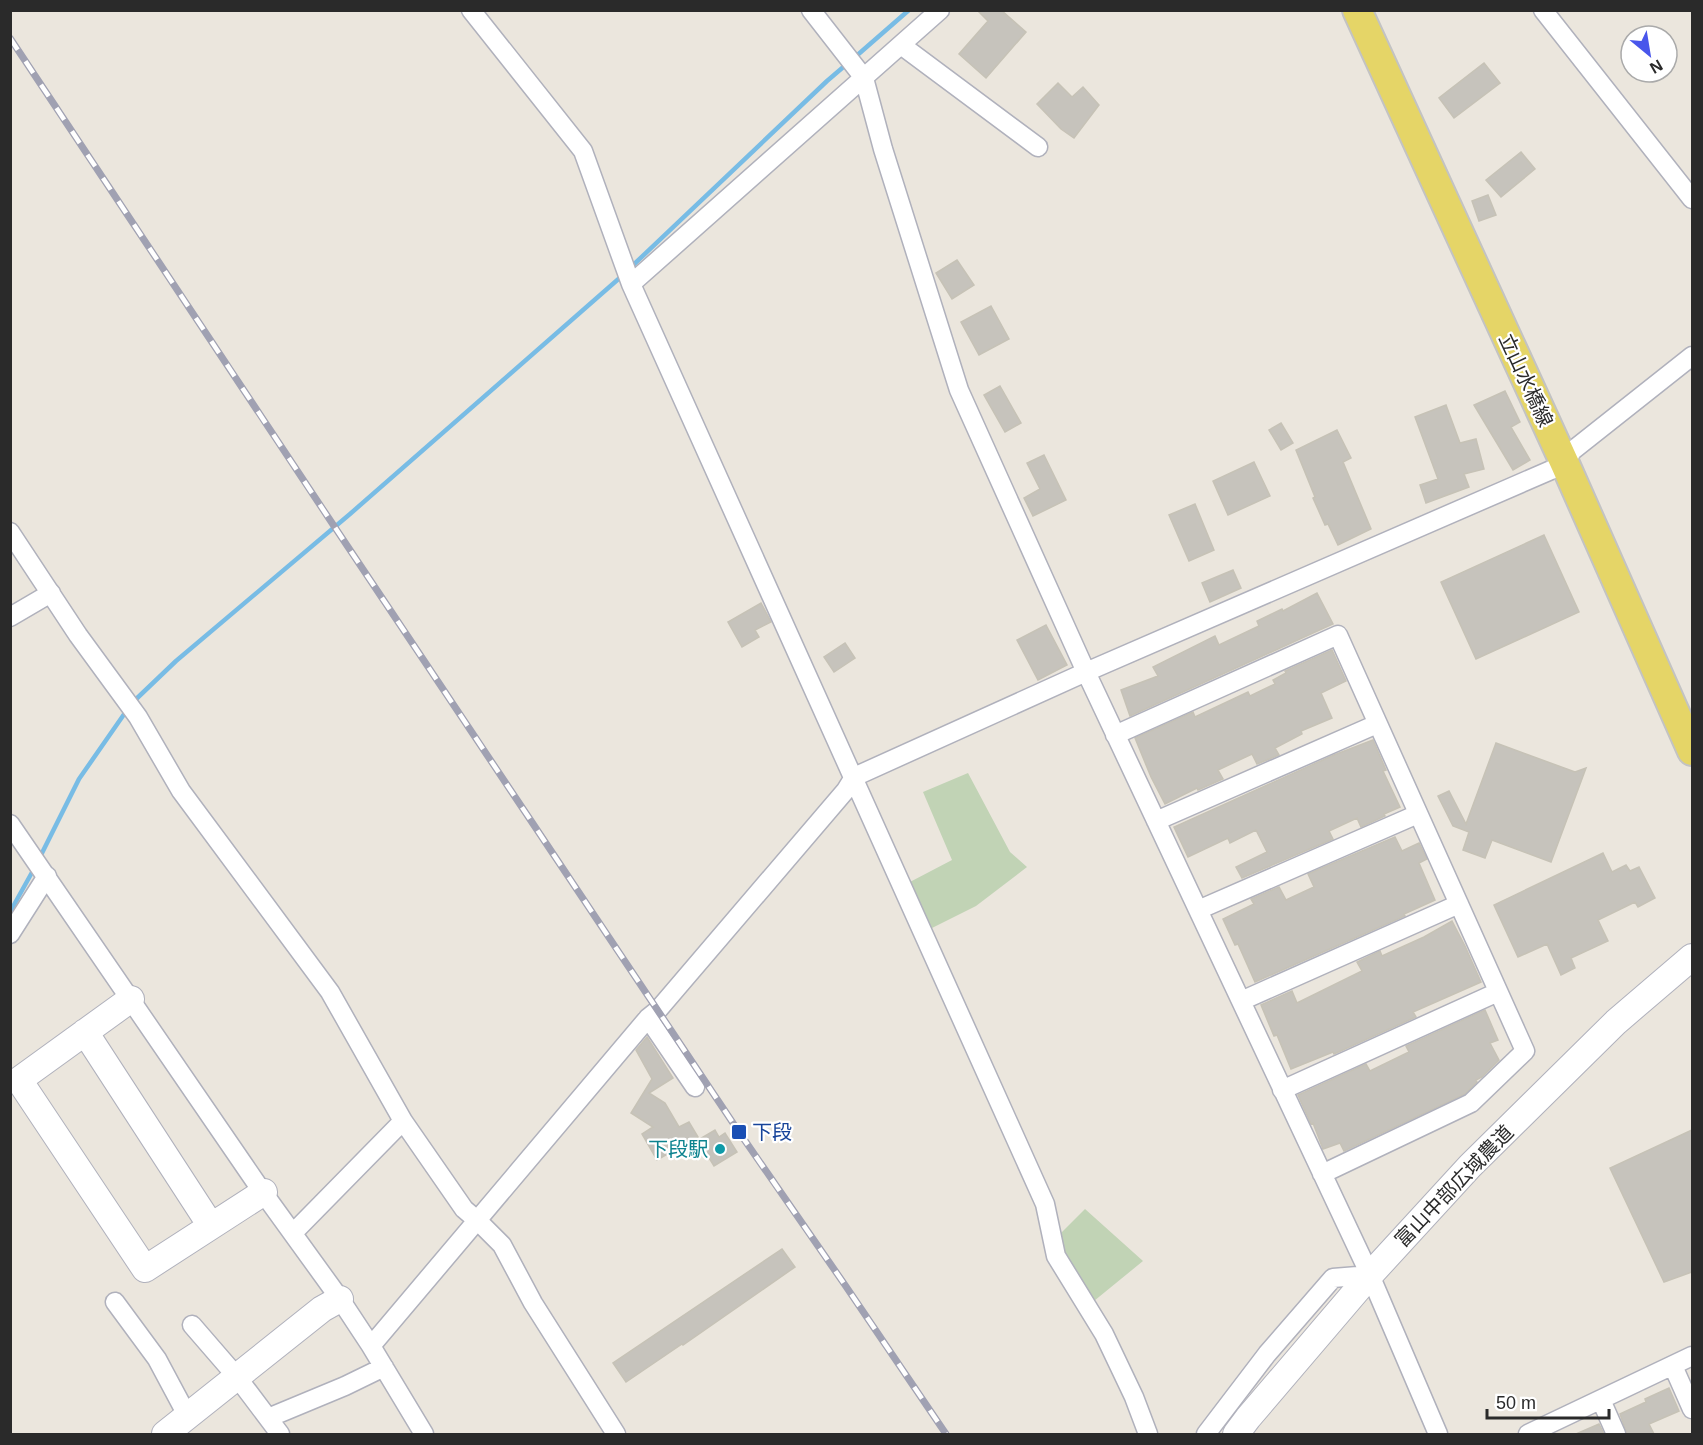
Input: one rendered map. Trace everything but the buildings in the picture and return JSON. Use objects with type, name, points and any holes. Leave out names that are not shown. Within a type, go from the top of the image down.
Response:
[{"type":"main road","name":"立山水橋線","points":[[1356,10],[1565,464],[1692,751]]},
{"type":"street","points":[[471,10],[583,151],[631,284],[1045,1204],[1056,1256],[1104,1334],[1134,1397],[1148,1434]]},
{"type":"street","points":[[811,10],[864,78],[883,149],[959,390],[1115,735],[1370,1275],[1438,1434]]},
{"type":"street","points":[[631,284],[940,10]]},
{"type":"street","points":[[1543,10],[1692,200]]},
{"type":"street","points":[[901,45],[1038,147]]},
{"type":"street","points":[[371,1346],[648,1018],[658,1010],[846,790],[854,777],[1086,672],[1565,464],[1572,451],[1692,356]]},
{"type":"street","points":[[10,532],[78,634],[138,717],[182,791],[330,992],[403,1120],[464,1209],[502,1245],[533,1303],[616,1434]]},
{"type":"street","points":[[10,617],[51,593]]},
{"type":"street","points":[[1115,735],[1338,635],[1525,1051],[1471,1104],[1322,1174]]},
{"type":"street","points":[[1156,821],[1377,724]]},
{"type":"street","points":[[1198,910],[1418,814]]},
{"type":"street","points":[[10,824],[340,1299],[424,1434]]},
{"type":"street","points":[[10,934],[47,876]]},
{"type":"street","points":[[1241,1001],[1459,904]]},
{"type":"street","name":"富山中部広域農道","points":[[1236,1434],[1370,1275],[1470,1166],[1608,1030],[1692,957]]},
{"type":"street","points":[[1282,1090],[1498,992]]},
{"type":"street","points":[[131,999],[85,1032],[15,1074],[145,1269],[264,1192]]},
{"type":"street","points":[[648,1018],[695,1087]]},
{"type":"street","points":[[85,1032],[211,1226]]},
{"type":"street","points":[[293,1233],[403,1120]]},
{"type":"street","points":[[1206,1434],[1267,1354],[1333,1278],[1370,1275]]},
{"type":"street","points":[[165,1434],[322,1309],[340,1299]]},
{"type":"street","points":[[115,1302],[157,1359],[188,1417]]},
{"type":"street","points":[[192,1325],[237,1377],[280,1434]]},
{"type":"street","points":[[1528,1434],[1692,1356]]},
{"type":"street","points":[[1673,1366],[1692,1410]]},
{"type":"street","points":[[268,1418],[384,1367]]},
{"type":"street","points":[[1601,1400],[1616,1434]]},
{"type":"green space","points":[[968,773],[1010,852],[1027,867],[976,906],[928,930],[908,883],[952,860],[923,792]]},
{"type":"green space","points":[[1085,1209],[1143,1261],[1094,1301],[1062,1261],[1057,1237]]},
{"type":"waterway","points":[[854,58],[909,10]]},
{"type":"waterway","points":[[629,269],[848,63]]},
{"type":"waterway","points":[[132,703],[176,661],[350,514],[623,275]]},
{"type":"waterway","points":[[40,857],[79,779],[127,710]]},
{"type":"waterway","points":[[10,912],[35,867]]},
{"type":"railway","points":[[10,38],[739,1132],[946,1434]]},
{"type":"place","name":"下段","points":[[739,1132]]},
{"type":"place","name":"下段駅","points":[[720,1149]]}]
